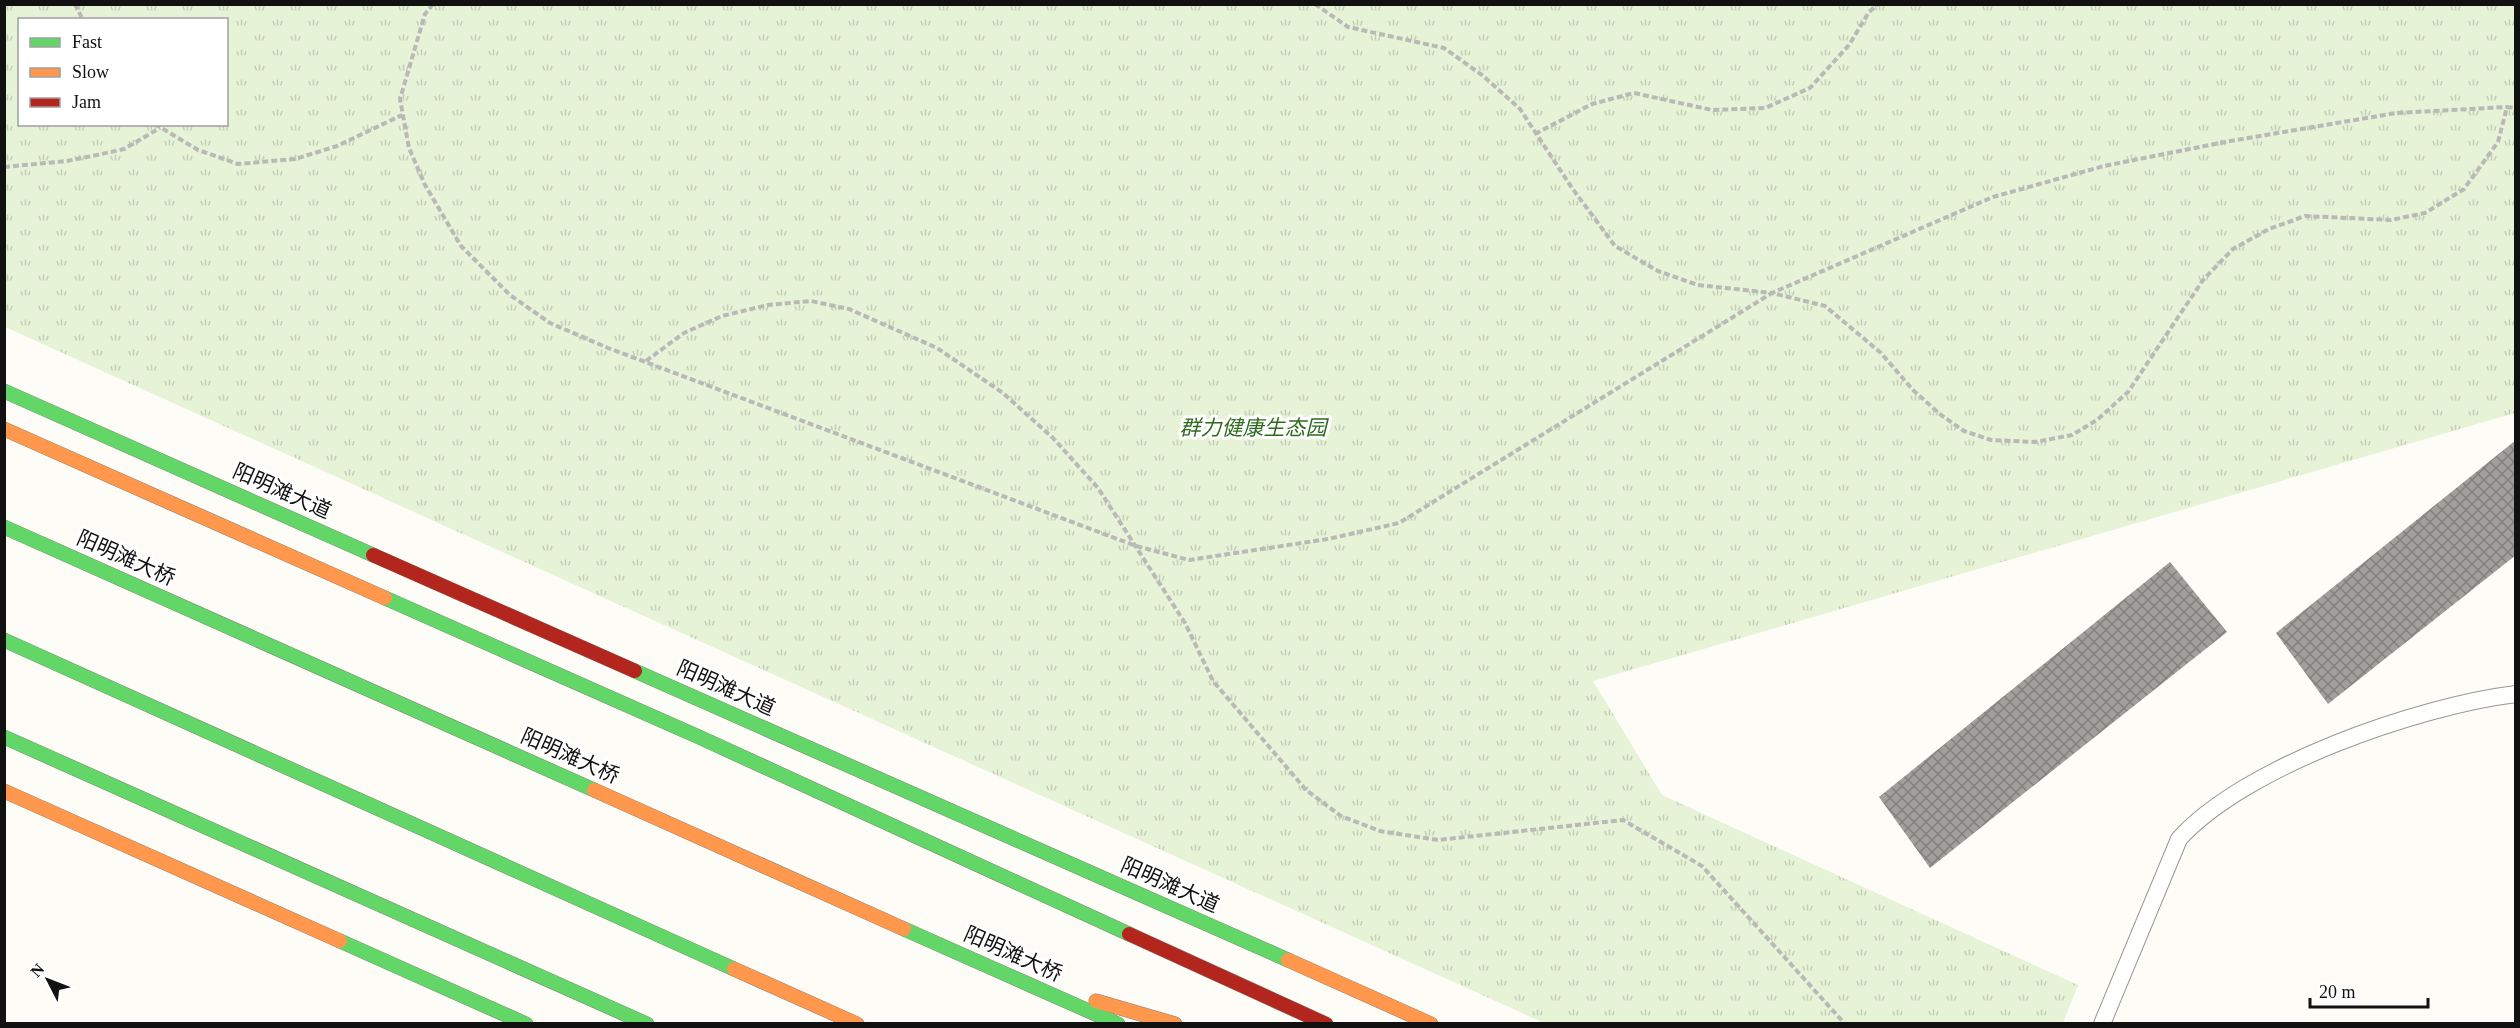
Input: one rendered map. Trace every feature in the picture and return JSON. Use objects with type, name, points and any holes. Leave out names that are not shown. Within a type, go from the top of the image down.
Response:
[{"type":"highway","name":"阳明滩大道","points":[[4,391],[1431,1023]]},
{"type":"highway","points":[[4,429],[699,737],[1326,1023]]},
{"type":"highway","points":[[22,519],[85,562]]},
{"type":"highway","name":"阳明滩大桥","points":[[4,526],[1118,1023]]},
{"type":"highway","points":[[4,642],[857,1023]]},
{"type":"highway","points":[[4,737],[647,1023]]},
{"type":"highway","points":[[4,791],[526,1023]]},
{"type":"highway","points":[[1013,977],[1175,1023]]},
{"type":"lane","points":[[2102,1023],[2179,839],[2192,824],[2215,805],[2242,788],[2318,751],[2357,736],[2467,702],[2516,694]]},
{"type":"path","points":[[75,4],[82,18]]},
{"type":"path","points":[[433,4],[425,14],[400,99],[409,148],[425,185],[461,246],[510,295],[550,323],[645,361],[1136,546],[1189,560],[1328,539],[1399,523],[1772,293],[1993,197],[2104,166],[2230,141],[2396,113],[2516,108]]},
{"type":"path","points":[[1315,4],[1348,27],[1444,48],[1482,75],[1520,109],[1572,188],[1616,246],[1658,271],[1698,285],[1772,293],[1825,306],[1881,353],[1913,390],[1934,408],[1964,431],[1991,440],[2035,442],[2072,435],[2097,420],[2128,392],[2203,280],[2233,249],[2269,229],[2306,216],[2391,220],[2425,213],[2464,189],[2498,142],[2507,107]]},
{"type":"path","points":[[1535,134],[1592,104],[1634,93],[1712,110],[1765,108],[1810,88],[1849,45],[1869,12],[1878,4]]},
{"type":"path","points":[[158,126],[198,150],[238,164],[295,159],[337,146],[402,115]]},
{"type":"path","points":[[4,168],[67,161],[124,149],[160,128]]},
{"type":"path","points":[[645,361],[684,333],[722,316],[768,305],[811,301],[849,309],[937,348],[1003,393],[1053,438],[1098,488],[1185,623],[1213,681],[1306,790],[1341,816],[1380,831],[1438,840],[1623,820],[1702,866],[1845,1023]]},
{"type":"green space","name":"群力健康生态园","points":[[5,4],[2515,5],[2515,413],[1593,681],[1662,795],[2078,985],[2063,1023],[1544,1023],[5,327]]},
{"type":"building","points":[[2516,440],[2516,555],[2328,704],[2276,633]]},
{"type":"building","points":[[2170,562],[2227,632],[1930,868],[1879,797]]},
{"type":"traffic: fast","points":[[4,391],[373,555]]},
{"type":"traffic: fast","points":[[4,527],[594,790]]},
{"type":"traffic: fast","points":[[385,598],[699,737],[1129,934]]},
{"type":"traffic: fast","points":[[4,640],[734,969]]},
{"type":"traffic: fast","points":[[635,671],[1288,960]]},
{"type":"traffic: fast","points":[[4,737],[647,1024]]},
{"type":"traffic: fast","points":[[904,929],[1118,1024]]},
{"type":"traffic: fast","points":[[340,941],[526,1024]]},
{"type":"traffic: slow","points":[[4,429],[385,598]]},
{"type":"traffic: slow","points":[[594,790],[904,929]]},
{"type":"traffic: slow","points":[[4,791],[340,941]]},
{"type":"traffic: slow","points":[[1288,960],[1431,1024]]},
{"type":"traffic: slow","points":[[734,969],[857,1024]]},
{"type":"traffic: slow","points":[[1096,1001],[1175,1024]]},
{"type":"traffic: jam","points":[[373,555],[635,671]]},
{"type":"traffic: jam","points":[[1129,934],[1326,1024]]}]
